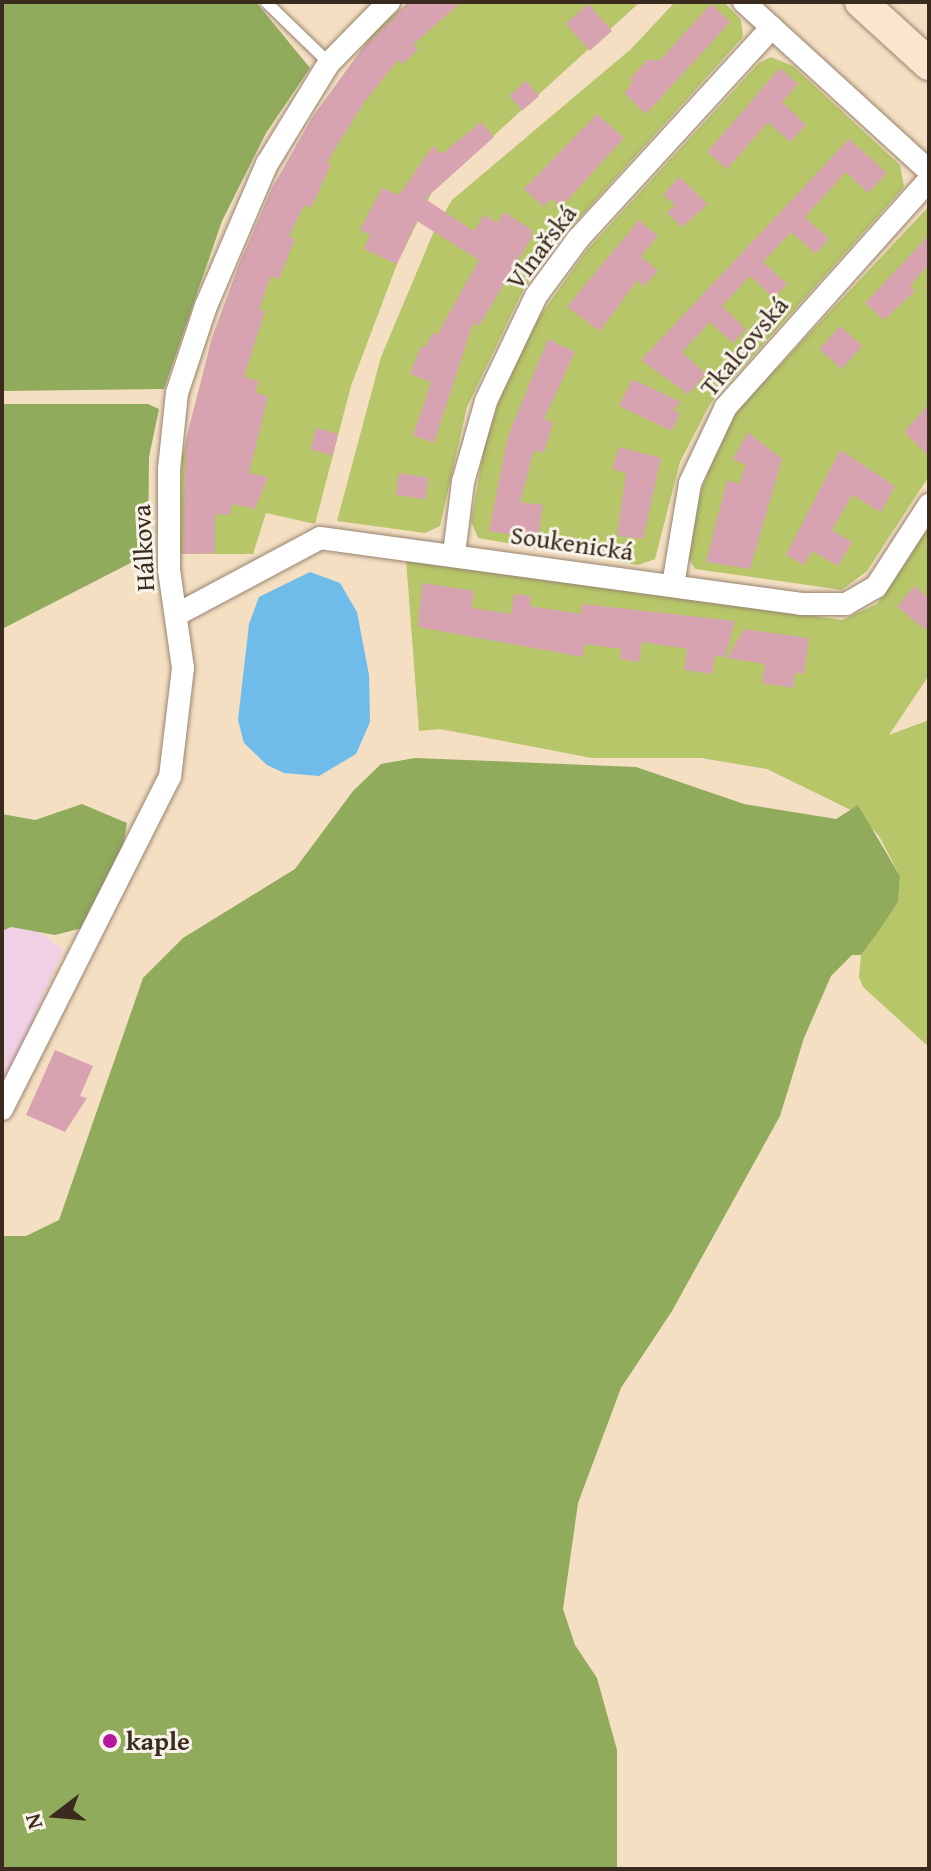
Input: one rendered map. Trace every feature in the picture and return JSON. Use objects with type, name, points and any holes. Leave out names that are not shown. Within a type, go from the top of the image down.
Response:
[{"type":"main road","points":[[861,2],[929,64]]},
{"type":"street","name":"Hálkova","points":[[2,1109],[170,777],[183,668],[167,531],[177,393],[243,215],[267,164],[329,63],[389,2]]},
{"type":"street","points":[[744,2],[929,171]]},
{"type":"street","name":"Vlnařská","points":[[454,554],[463,482],[486,401],[536,296],[578,239],[772,27]]},
{"type":"street","name":"Tkalcovská","points":[[673,585],[690,483],[726,407],[929,180]]},
{"type":"street","name":"Soukenická","points":[[176,615],[320,538],[801,604],[846,604],[876,587],[929,505]]},
{"type":"lane","points":[[266,2],[329,63]]},
{"type":"shaded area","points":[[2,904],[63,950],[2,1092]]},
{"type":"green space","points":[[2,2],[256,2],[310,68],[266,133],[222,221],[164,389],[2,391]]},
{"type":"green space","points":[[409,2],[640,2],[432,192],[397,264],[351,386],[315,524],[266,513],[253,554],[180,554],[182,457],[212,338],[240,262],[312,118],[377,28]]},
{"type":"green space","points":[[675,2],[724,2],[741,20],[743,37],[562,237],[523,290],[467,407],[440,526],[425,533],[337,521],[381,357],[434,231],[452,200],[631,49]]},
{"type":"green space","points":[[771,57],[793,66],[900,165],[904,187],[710,404],[680,462],[655,559],[638,565],[478,538],[471,521],[485,443],[503,390],[539,317],[587,250],[759,63]]},
{"type":"green space","points":[[929,206],[929,476],[867,571],[842,590],[695,569],[688,557],[696,504],[720,440],[738,410]]},
{"type":"green space","points":[[2,404],[148,404],[159,409],[149,457],[148,554],[2,629]]},
{"type":"green space","points":[[929,524],[929,675],[889,735],[929,720],[929,1047],[863,987],[859,977],[861,955],[898,902],[900,876],[879,836],[859,814],[767,769],[701,758],[592,758],[440,729],[419,731],[406,559],[842,620],[877,604]]},
{"type":"green space","points":[[415,758],[636,767],[744,804],[836,819],[858,805],[900,876],[898,902],[880,929],[861,955],[852,955],[831,976],[804,1038],[780,1116],[672,1311],[621,1388],[578,1503],[563,1609],[575,1645],[597,1678],[617,1750],[617,1869],[2,1869],[2,1236],[26,1236],[59,1220],[143,978],[183,938],[295,869],[353,791],[381,764]]},
{"type":"green space","points":[[82,804],[127,823],[115,897],[90,926],[55,935],[11,927],[2,931],[2,814],[35,820]]},
{"type":"water","points":[[310,572],[340,583],[357,612],[369,675],[370,722],[356,754],[319,776],[284,773],[267,765],[244,743],[238,720],[249,624],[259,597]]},
{"type":"building","points":[[409,2],[461,2],[413,45],[418,49],[403,64],[398,60],[365,101],[327,162],[331,164],[311,208],[304,205],[289,236],[295,239],[279,279],[271,276],[259,309],[265,311],[244,377],[259,381],[255,392],[268,397],[249,473],[268,477],[255,509],[232,504],[230,515],[215,514],[215,553],[183,554],[186,439],[212,338],[239,265],[272,188],[312,118],[362,49]]},
{"type":"building","points":[[588,4],[612,31],[590,51],[566,24]]},
{"type":"building","points":[[711,4],[730,22],[646,114],[624,93],[633,82],[630,79],[647,60],[660,60]]},
{"type":"building","points":[[780,68],[798,84],[782,102],[806,125],[790,142],[768,122],[727,169],[707,152]]},
{"type":"building","points":[[526,81],[539,96],[523,111],[509,95]]},
{"type":"building","points":[[597,114],[624,138],[561,207],[551,199],[544,207],[524,189]]},
{"type":"building","points":[[481,122],[494,137],[425,199],[474,231],[484,215],[497,223],[504,212],[532,230],[532,237],[479,326],[473,323],[434,443],[413,435],[431,382],[410,374],[421,346],[426,347],[432,333],[437,335],[479,260],[417,221],[397,264],[364,249],[370,235],[360,230],[382,188],[399,195],[433,146],[442,154]]},
{"type":"building","points":[[849,139],[887,173],[868,193],[846,172],[805,217],[829,239],[816,254],[791,232],[763,262],[787,284],[774,298],[750,276],[722,306],[746,329],[733,343],[710,322],[682,352],[706,374],[688,394],[641,360]]},
{"type":"building","points":[[679,177],[708,204],[682,227],[667,213],[675,205],[663,195]]},
{"type":"building","points":[[639,220],[658,236],[641,256],[658,271],[644,286],[637,280],[600,331],[567,307]]},
{"type":"building","points":[[929,235],[929,264],[910,286],[915,291],[884,320],[865,303]]},
{"type":"building","points":[[840,326],[862,346],[842,369],[819,349]]},
{"type":"building","points":[[548,339],[575,352],[544,419],[553,422],[544,453],[534,450],[520,502],[543,505],[538,538],[489,531],[508,436]]},
{"type":"building","points":[[632,379],[681,402],[673,410],[680,413],[672,431],[619,406]]},
{"type":"building","points":[[929,404],[929,456],[904,432]]},
{"type":"building","points":[[316,428],[338,434],[333,455],[310,449]]},
{"type":"building","points":[[748,432],[782,459],[750,569],[706,562],[727,480],[739,484],[746,465],[733,459]]},
{"type":"building","points":[[619,447],[661,458],[643,539],[617,536],[626,473],[612,469]]},
{"type":"building","points":[[840,450],[895,486],[881,512],[852,495],[832,530],[852,542],[838,566],[812,551],[804,565],[786,555]]},
{"type":"building","points":[[399,473],[429,478],[425,499],[396,495]]},
{"type":"building","points":[[422,583],[474,591],[472,608],[511,614],[514,594],[531,596],[530,606],[581,614],[582,604],[735,621],[725,657],[715,656],[712,674],[684,670],[687,649],[642,642],[639,662],[620,659],[621,649],[584,644],[583,657],[418,627]]},
{"type":"building","points":[[914,586],[929,598],[929,632],[897,607]]},
{"type":"building","points":[[744,629],[809,638],[804,674],[795,673],[793,688],[762,683],[765,664],[727,658]]},
{"type":"building","points":[[55,1050],[93,1066],[80,1096],[87,1098],[65,1132],[26,1115]]},
{"type":"place","name":"kaple","points":[[110,1741]]}]
